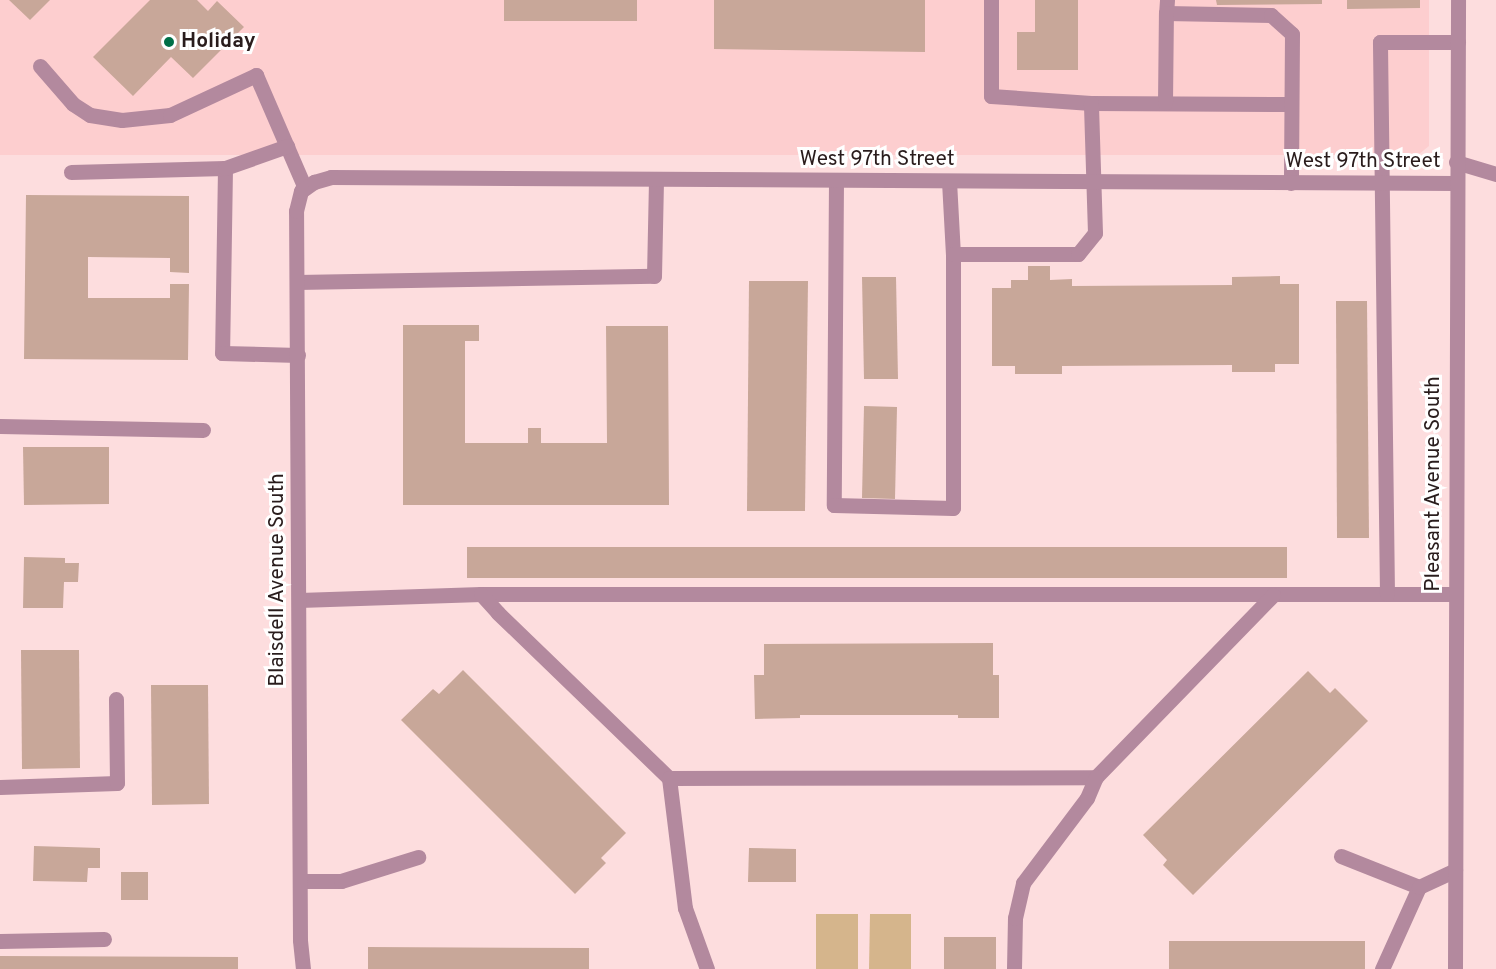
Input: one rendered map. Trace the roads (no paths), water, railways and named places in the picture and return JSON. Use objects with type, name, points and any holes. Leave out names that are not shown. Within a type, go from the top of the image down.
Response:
[{"type":"street","points":[[991,0],[991,96],[1090,103],[1292,104]]},
{"type":"street","name":"Pleasant Avenue South","points":[[1455,969],[1458,0]]},
{"type":"street","points":[[1165,103],[1167,7],[1271,15],[1292,34],[1292,183]]},
{"type":"street","points":[[1387,594],[1380,42],[1458,42]]},
{"type":"street","points":[[40,66],[73,104],[90,115],[122,120],[170,115],[256,75],[303,189]]},
{"type":"street","points":[[952,254],[1078,254],[1095,233],[1090,103]]},
{"type":"street","points":[[71,172],[225,168],[287,146]]},
{"type":"street","points":[[1456,162],[1496,174]]},
{"type":"street","points":[[225,168],[222,353],[298,355]]},
{"type":"street","name":"West 97th Street","points":[[303,189],[331,177],[1456,183]]},
{"type":"street","points":[[297,282],[654,276],[656,180]]},
{"type":"street","points":[[836,181],[834,505],[952,508],[952,254],[949,181]]},
{"type":"street","name":"Blaisdell Avenue South","points":[[303,189],[296,211],[300,881],[303,969]]},
{"type":"street","points":[[0,426],[203,430]]},
{"type":"street","points":[[298,600],[481,594],[1455,594]]},
{"type":"street","points":[[481,594],[669,778],[685,908],[707,969]]},
{"type":"street","points":[[1014,969],[1015,918],[1023,883],[1087,798],[1096,777],[1273,595]]},
{"type":"street","points":[[0,787],[117,783],[116,699]]},
{"type":"street","points":[[669,778],[1096,777]]},
{"type":"street","points":[[1341,856],[1419,887]]},
{"type":"street","points":[[300,881],[341,881],[418,857]]},
{"type":"street","points":[[1382,969],[1419,887],[1455,870]]},
{"type":"street","points":[[0,942],[104,939]]},
{"type":"place","name":"Holiday","points":[[169,42]]}]
